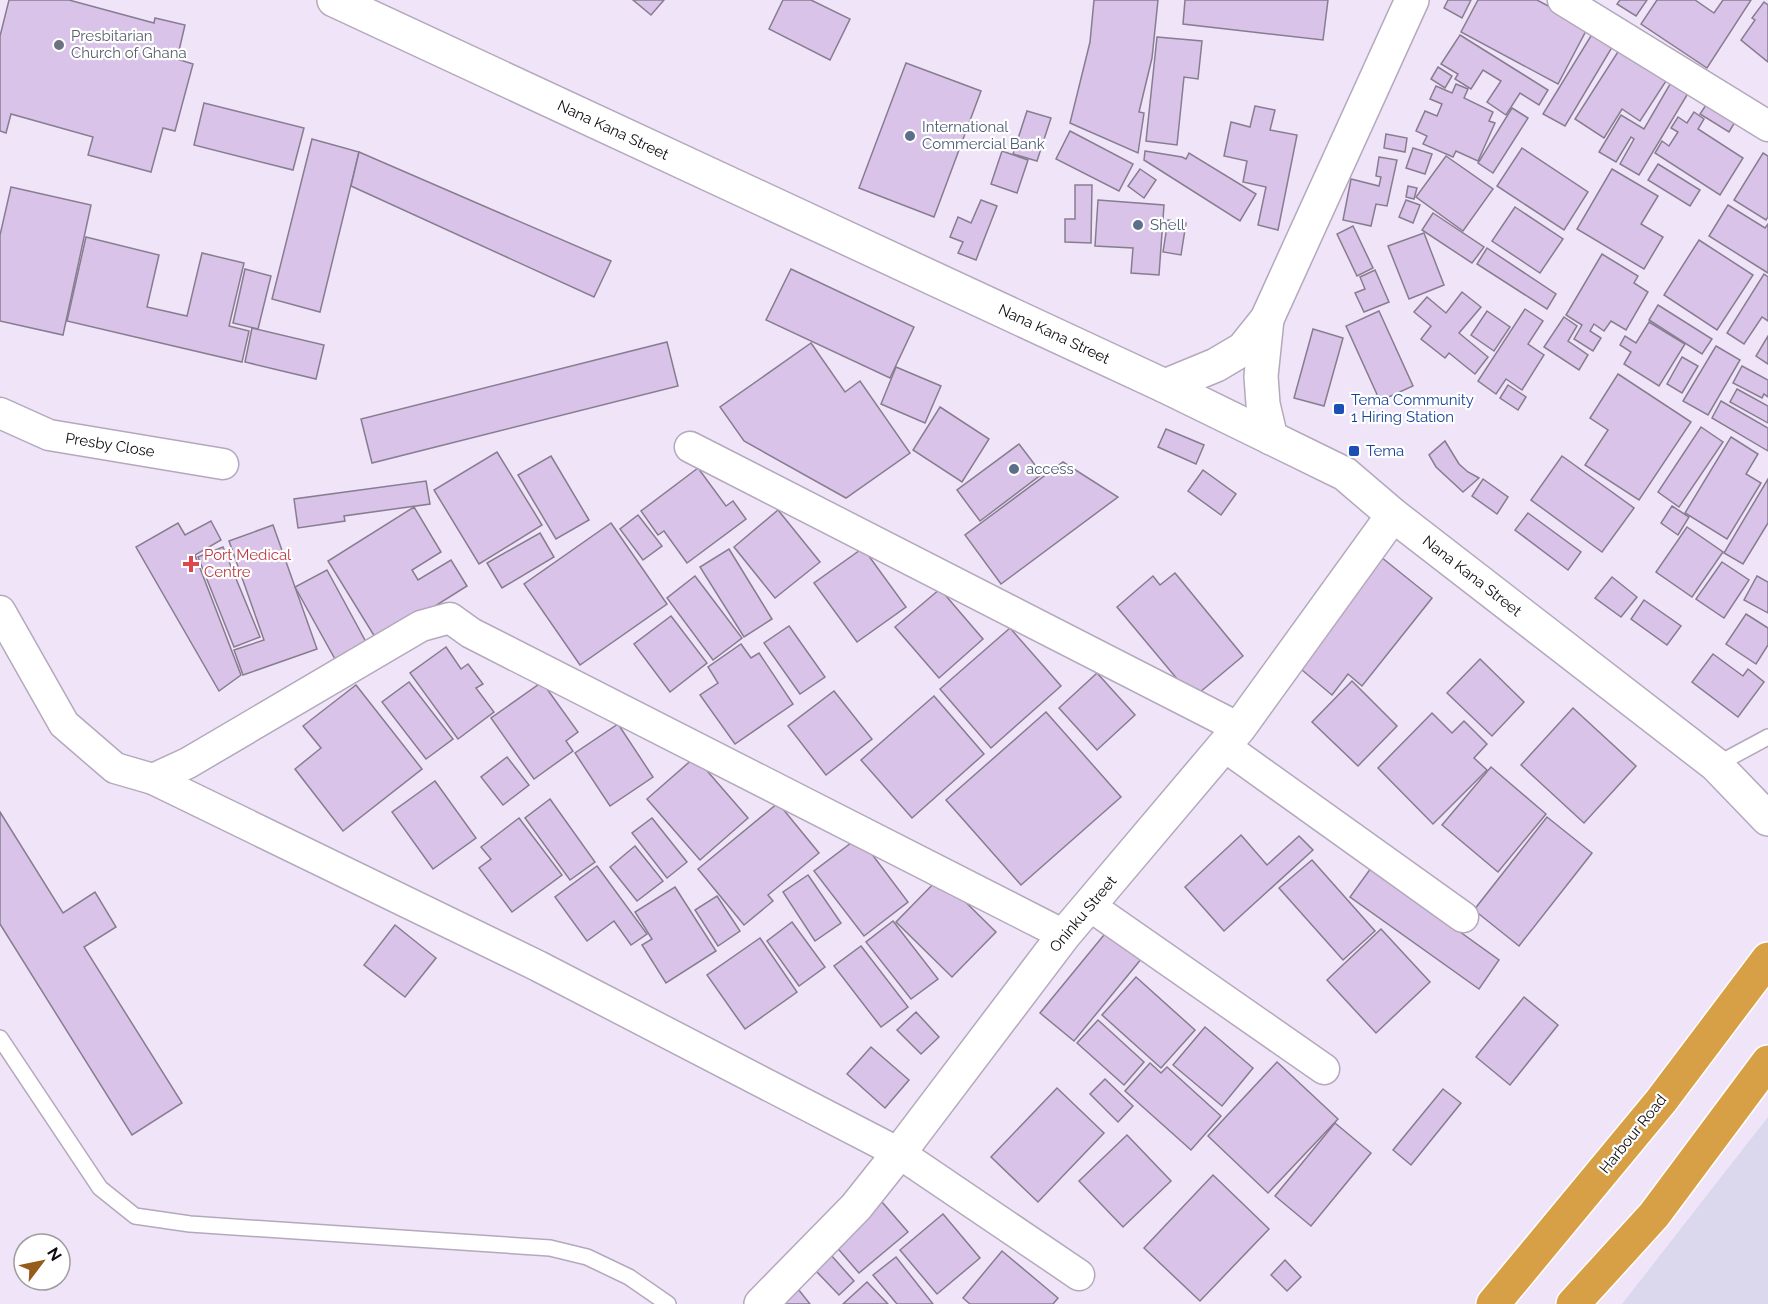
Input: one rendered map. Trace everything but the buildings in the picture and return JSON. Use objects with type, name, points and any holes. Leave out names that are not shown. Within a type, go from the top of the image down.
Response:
[{"type":"highway","name":"Harbour Road","points":[[1493,1304],[1661,1101],[1768,958]]},
{"type":"highway","points":[[1573,1304],[1654,1215],[1768,1062]]},
{"type":"street","name":"Nana Kana Street","points":[[334,0],[1165,386],[1345,474],[1393,515],[1716,765]]},
{"type":"street","points":[[1165,386],[1215,365],[1243,349],[1267,319],[1412,0]]},
{"type":"street","points":[[1563,0],[1763,114]]},
{"type":"street","points":[[1267,319],[1261,376],[1263,404],[1271,438]]},
{"type":"street","name":"Presby Close","points":[[0,413],[49,435],[224,464]]},
{"type":"street","points":[[690,447],[1231,737],[1463,917]]},
{"type":"street","name":"Oninku Street","points":[[761,1304],[855,1207],[899,1153],[1064,935],[1231,737],[1393,515]]},
{"type":"street","points":[[0,611],[64,724],[115,768],[153,780],[538,966],[899,1153],[1079,1275]]},
{"type":"street","points":[[153,780],[188,763],[421,626],[450,618],[471,633],[1064,935]]},
{"type":"street","points":[[1716,765],[1768,792]]},
{"type":"street","points":[[1716,765],[1768,819]]},
{"type":"street","points":[[1090,906],[1323,1069]]},
{"type":"lane","points":[[1716,765],[1768,737]]},
{"type":"lane","points":[[0,1038],[100,1188],[135,1216],[190,1224],[550,1248],[587,1257],[628,1277],[668,1304]]},
{"type":"shaded area","points":[[1768,1117],[1768,1304],[1622,1304]]},
{"type":"place","name":"Presbitarian Church of Ghana","points":[[59,45]]},
{"type":"place","name":"International Commercial Bank","points":[[910,136]]},
{"type":"place","name":"Shell","points":[[1138,225]]},
{"type":"place","name":"Tema Community 1 Hiring Station","points":[[1339,409]]},
{"type":"place","name":"Tema","points":[[1354,451]]},
{"type":"place","name":"access","points":[[1014,469]]},
{"type":"place","name":"Port Medical Centre","points":[[191,564]]}]
